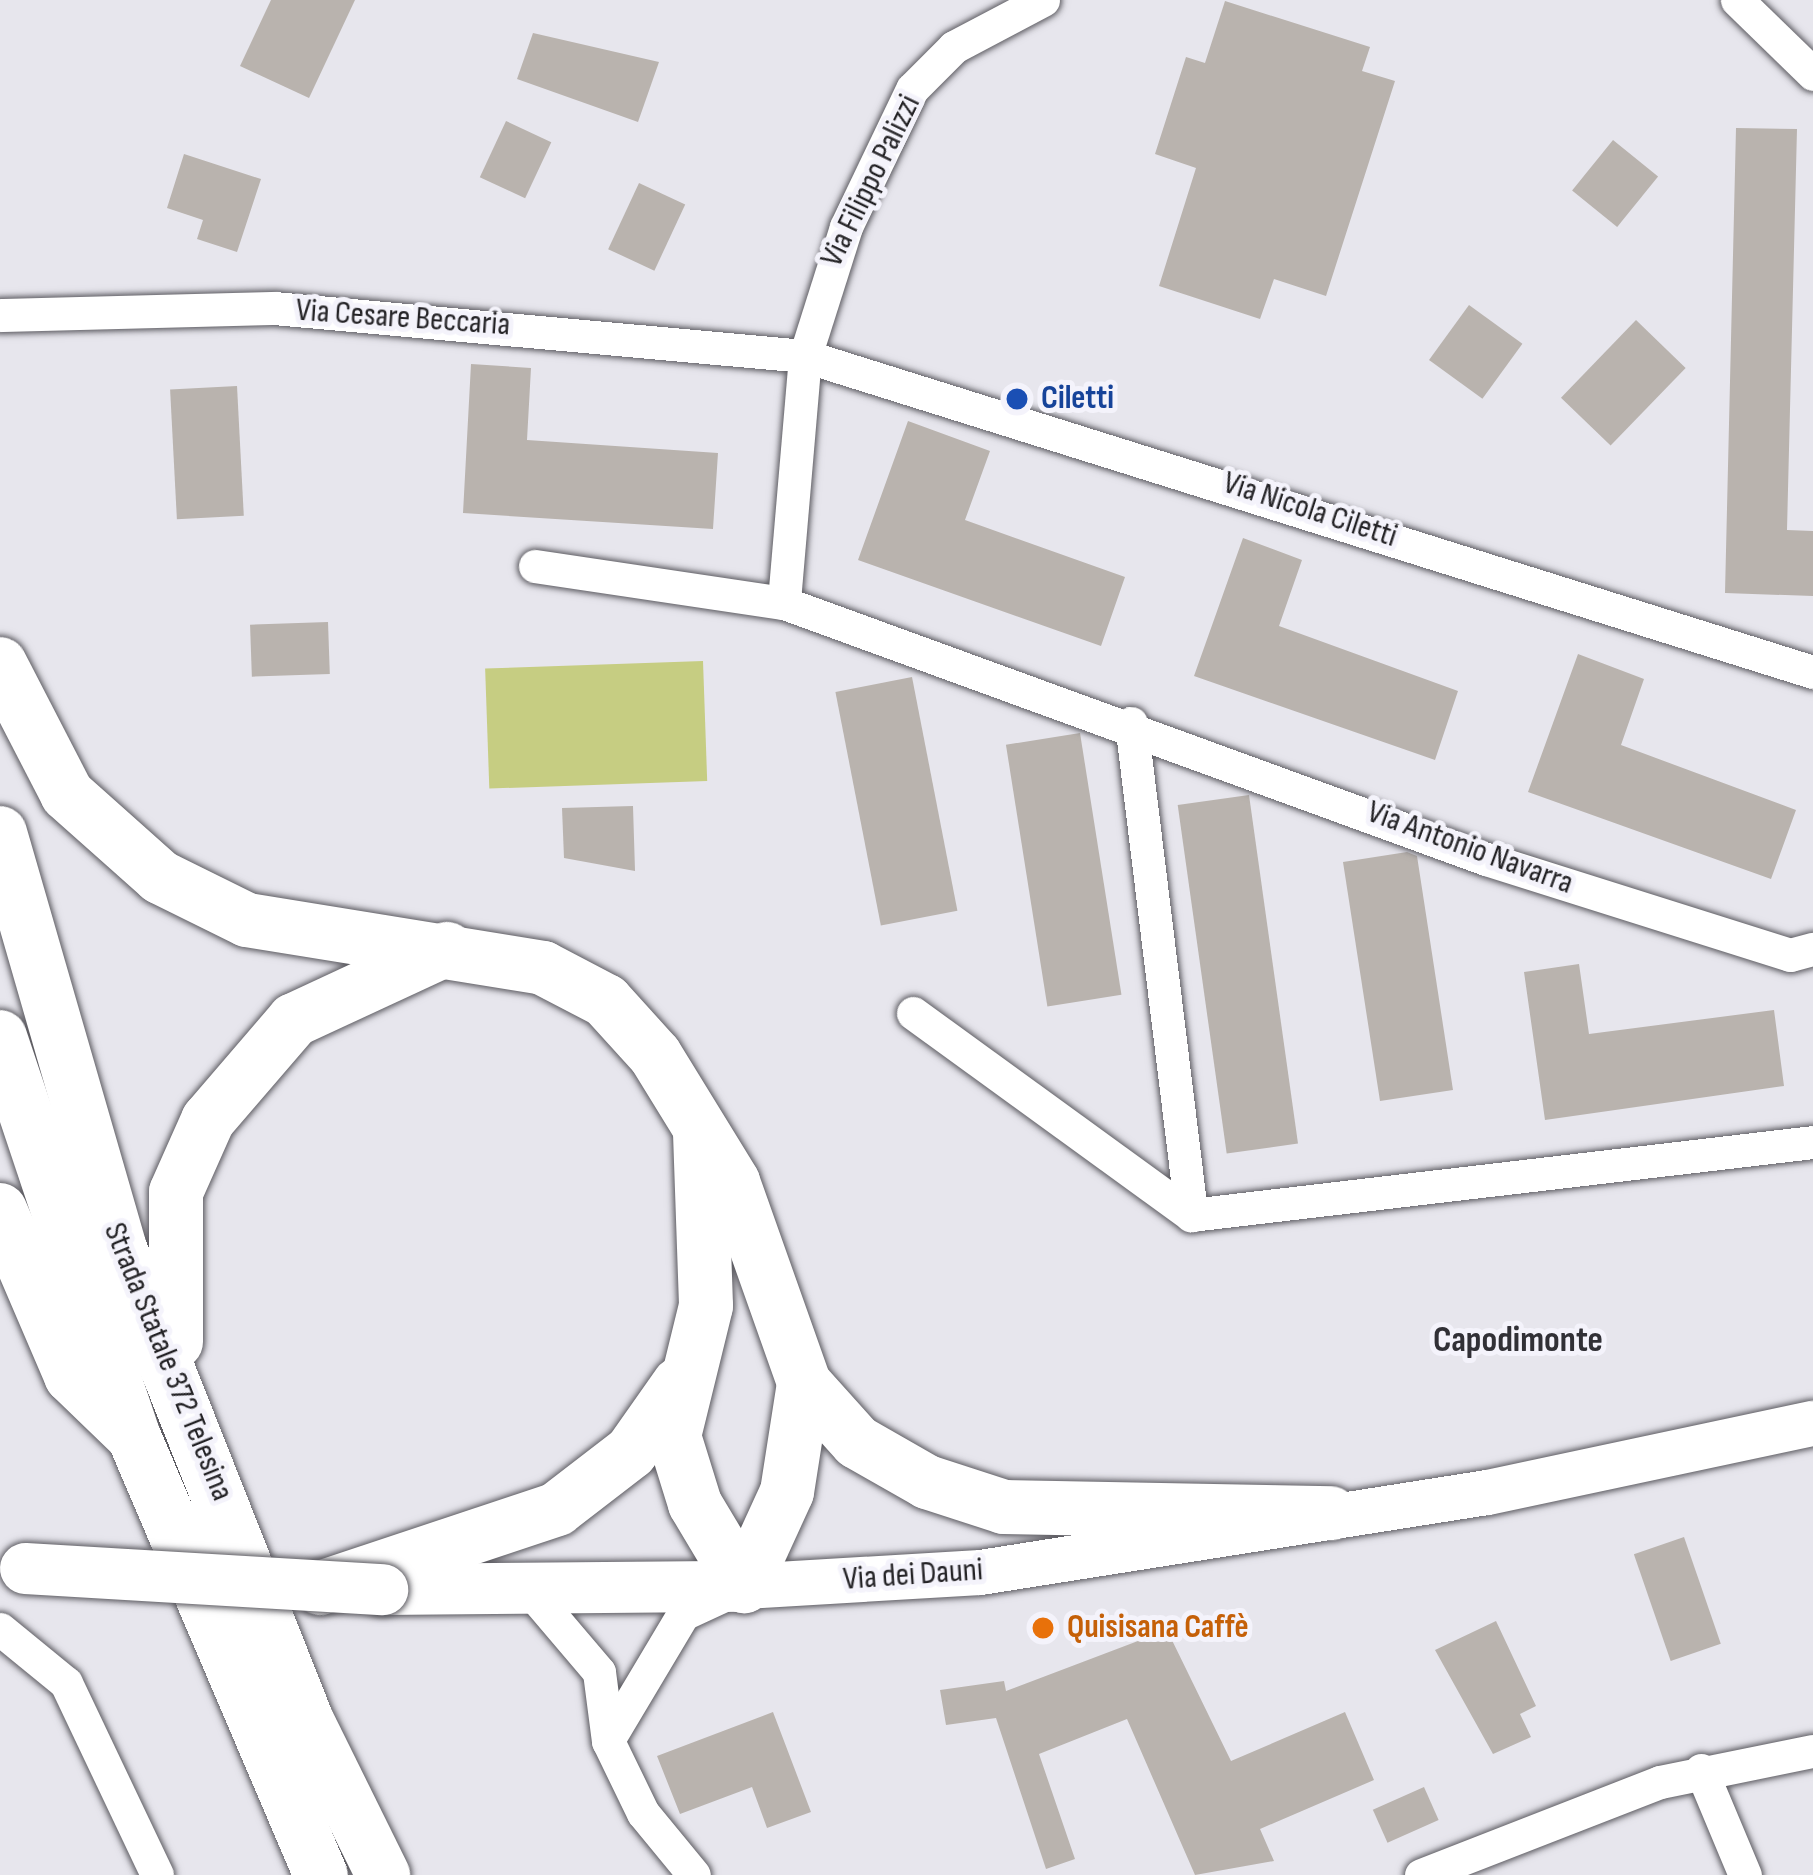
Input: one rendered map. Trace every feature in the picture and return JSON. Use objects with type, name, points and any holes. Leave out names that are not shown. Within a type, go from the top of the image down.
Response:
[{"type":"highway","points":[[0,664],[67,794],[160,877],[247,920],[543,968],[606,1000],[733,1181],[804,1383],[857,1442],[927,1482],[1004,1507],[1331,1513]]},
{"type":"highway","name":"Strada Statale 372 Telesina","points":[[0,833],[112,1224],[307,1721],[382,1875]]},
{"type":"highway","points":[[180,1392],[176,1192],[208,1120],[294,1020],[447,949]]},
{"type":"highway","name":"Strada Statale 372 Telesina","points":[[0,1037],[134,1437],[321,1875]]},
{"type":"highway","points":[[700,1130],[706,1306],[681,1382],[679,1470],[744,1586]]},
{"type":"highway","points":[[0,1210],[71,1376],[134,1437]]},
{"type":"highway","points":[[317,1589],[557,1509],[631,1452],[681,1382]]},
{"type":"highway","points":[[744,1586],[787,1492],[804,1383]]},
{"type":"main road","name":"Via dei Dauni","points":[[12,1567],[317,1589],[530,1592],[980,1573],[1813,1423]]},
{"type":"street","name":"Via Filippo Palizzi","points":[[805,356],[821,286],[912,89],[954,47],[1042,0]]},
{"type":"street","points":[[1737,0],[1813,74]]},
{"type":"street","name":"Via Cesare Beccaria","points":[[0,315],[274,308],[805,356]]},
{"type":"street","points":[[784,603],[805,356]]},
{"type":"street","name":"Via Nicola Ciletti","points":[[805,356],[1811,672]]},
{"type":"street","name":"Via Antonio Navarra","points":[[536,566],[784,603],[1131,722],[1486,859],[1790,956],[1813,950]]},
{"type":"street","points":[[1131,722],[1191,1216]]},
{"type":"street","points":[[913,1013],[1191,1216],[1813,1142]]},
{"type":"street","points":[[608,1741],[683,1614],[744,1586]]},
{"type":"street","points":[[530,1592],[599,1672],[608,1741],[643,1813],[694,1875]]},
{"type":"street","points":[[0,1630],[66,1683],[157,1875]]},
{"type":"street","points":[[1421,1875],[1533,1823],[1701,1770],[1813,1751]]},
{"type":"street","points":[[1701,1770],[1745,1875]]},
{"type":"green space","points":[[703,661],[707,781],[489,789],[485,669]]},
{"type":"building","points":[[271,0],[355,0],[309,98],[240,66]]},
{"type":"building","points":[[1225,1],[1370,47],[1362,71],[1395,81],[1326,296],[1274,279],[1260,319],[1159,286],[1196,168],[1155,154],[1186,57],[1205,63]]},
{"type":"building","points":[[533,33],[659,62],[638,122],[517,79]]},
{"type":"building","points":[[506,121],[551,142],[525,198],[480,177]]},
{"type":"building","points":[[1736,128],[1797,129],[1787,530],[1813,531],[1813,596],[1725,593]]},
{"type":"building","points":[[1613,140],[1658,177],[1617,227],[1572,191]]},
{"type":"building","points":[[184,154],[261,179],[237,252],[197,239],[203,220],[167,208]]},
{"type":"building","points":[[639,183],[685,205],[654,271],[608,249]]},
{"type":"building","points":[[1469,305],[1522,344],[1482,399],[1429,360]]},
{"type":"building","points":[[1636,320],[1686,368],[1611,446],[1561,398]]},
{"type":"building","points":[[471,364],[531,368],[527,440],[718,453],[713,529],[463,513]]},
{"type":"building","points":[[237,386],[244,516],[177,519],[170,390]]},
{"type":"building","points":[[908,421],[990,451],[965,520],[1125,577],[1101,646],[858,560]]},
{"type":"building","points":[[1243,538],[1302,560],[1279,626],[1458,691],[1435,760],[1194,676]]},
{"type":"building","points":[[328,622],[330,674],[252,677],[250,625]]},
{"type":"building","points":[[1578,654],[1644,679],[1621,745],[1796,810],[1771,879],[1528,792]]},
{"type":"building","points":[[912,677],[957,911],[881,926],[835,692]]},
{"type":"building","points":[[1080,733],[1121,995],[1047,1006],[1006,745]]},
{"type":"building","points":[[1249,795],[1298,1144],[1227,1154],[1178,805]]},
{"type":"building","points":[[633,806],[635,871],[564,858],[562,808]]},
{"type":"building","points":[[1407,852],[1417,856],[1453,1090],[1380,1101],[1343,862]]},
{"type":"building","points":[[1579,964],[1589,1034],[1774,1010],[1784,1086],[1545,1120],[1524,972]]},
{"type":"building","points":[[1684,1537],[1721,1644],[1671,1661],[1634,1554]]},
{"type":"building","points":[[1496,1621],[1536,1706],[1520,1714],[1531,1737],[1493,1754],[1435,1650]]},
{"type":"building","points":[[1167,1630],[1231,1761],[1345,1712],[1374,1780],[1260,1829],[1274,1861],[1195,1875],[1127,1719],[1039,1754],[1075,1859],[1046,1869],[996,1718],[946,1725],[940,1690],[1004,1681],[1006,1691]]},
{"type":"building","points":[[773,1712],[811,1812],[767,1828],[752,1787],[680,1814],[657,1756]]},
{"type":"building","points":[[1424,1787],[1439,1820],[1387,1843],[1373,1810]]},
{"type":"place","name":"Ciletti","points":[[1017,399]]},
{"type":"place","name":"Quisisana Caffè","points":[[1043,1628]]},
{"type":"district","name":"Capodimonte","points":[[1518,1341]]}]
